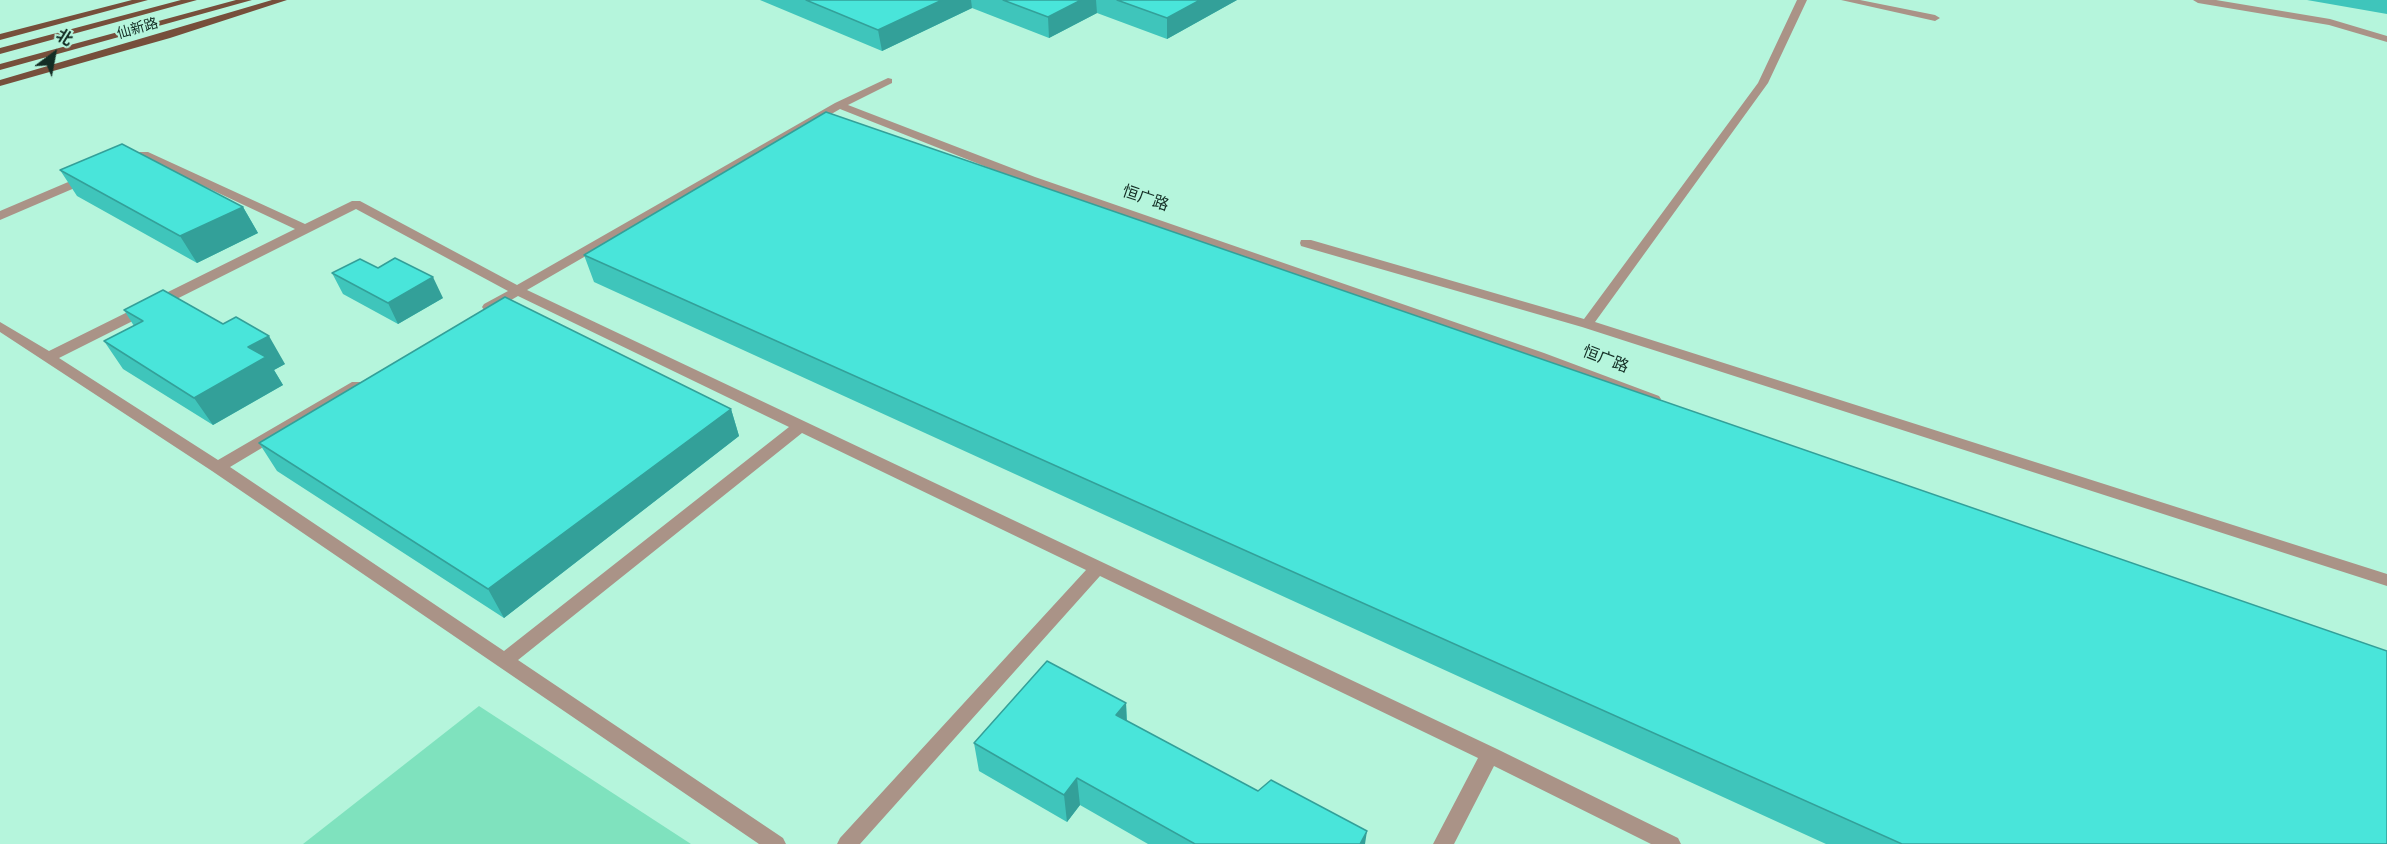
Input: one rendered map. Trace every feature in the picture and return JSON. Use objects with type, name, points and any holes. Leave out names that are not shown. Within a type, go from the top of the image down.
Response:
[{"type":"main road","name":"仙新路","points":[[0,38],[143,0]]},
{"type":"main road","name":"仙新路","points":[[0,51],[192,0]]},
{"type":"main road","name":"仙新路","points":[[0,67],[247,0]]},
{"type":"main road","points":[[0,76],[277,0]]},
{"type":"main road","name":"仙新路","points":[[0,82],[166,36],[282,0]]},
{"type":"street","points":[[1587,324],[1762,83],[1802,0]]},
{"type":"street","points":[[1846,0],[1935,18]]},
{"type":"street","points":[[2198,0],[2330,22],[2387,39]]},
{"type":"street","points":[[478,314],[839,105],[888,81]]},
{"type":"street","name":"恒广路","points":[[839,105],[1031,180],[1539,356],[1673,406]]},
{"type":"street","points":[[0,216],[144,154],[305,229]]},
{"type":"street","points":[[49,357],[356,204],[518,291],[1490,755],[1671,844]]},
{"type":"street","points":[[1306,243],[1587,324],[2387,580]]},
{"type":"street","points":[[0,327],[218,467],[776,844]]},
{"type":"street","points":[[218,467],[368,379]]},
{"type":"street","points":[[504,660],[800,426]]},
{"type":"street","points":[[847,844],[1098,568]]},
{"type":"street","points":[[1443,844],[1490,755]]},
{"type":"green space","points":[[479,706],[691,844],[303,844]]},
{"type":"building","points":[[806,0],[942,0],[878,30]]},
{"type":"building","points":[[1003,0],[1081,0],[1048,17]]},
{"type":"building","points":[[1117,0],[1200,0],[1167,18]]},
{"type":"building","points":[[826,112],[2387,651],[2387,844],[1902,844],[584,255]]},
{"type":"building","points":[[122,144],[243,207],[180,236],[60,170]]},
{"type":"building","points":[[395,258],[433,277],[388,303],[332,273],[360,259],[378,268]]},
{"type":"building","points":[[163,290],[223,324],[236,317],[269,336],[248,347],[266,357],[194,398],[104,341],[143,321],[124,310]]},
{"type":"building","points":[[505,297],[731,409],[488,589],[259,443]]},
{"type":"building","points":[[1047,661],[1126,703],[1116,715],[1258,791],[1271,780],[1367,831],[1360,844],[1195,844],[1077,778],[1064,795],[974,743]]}]
